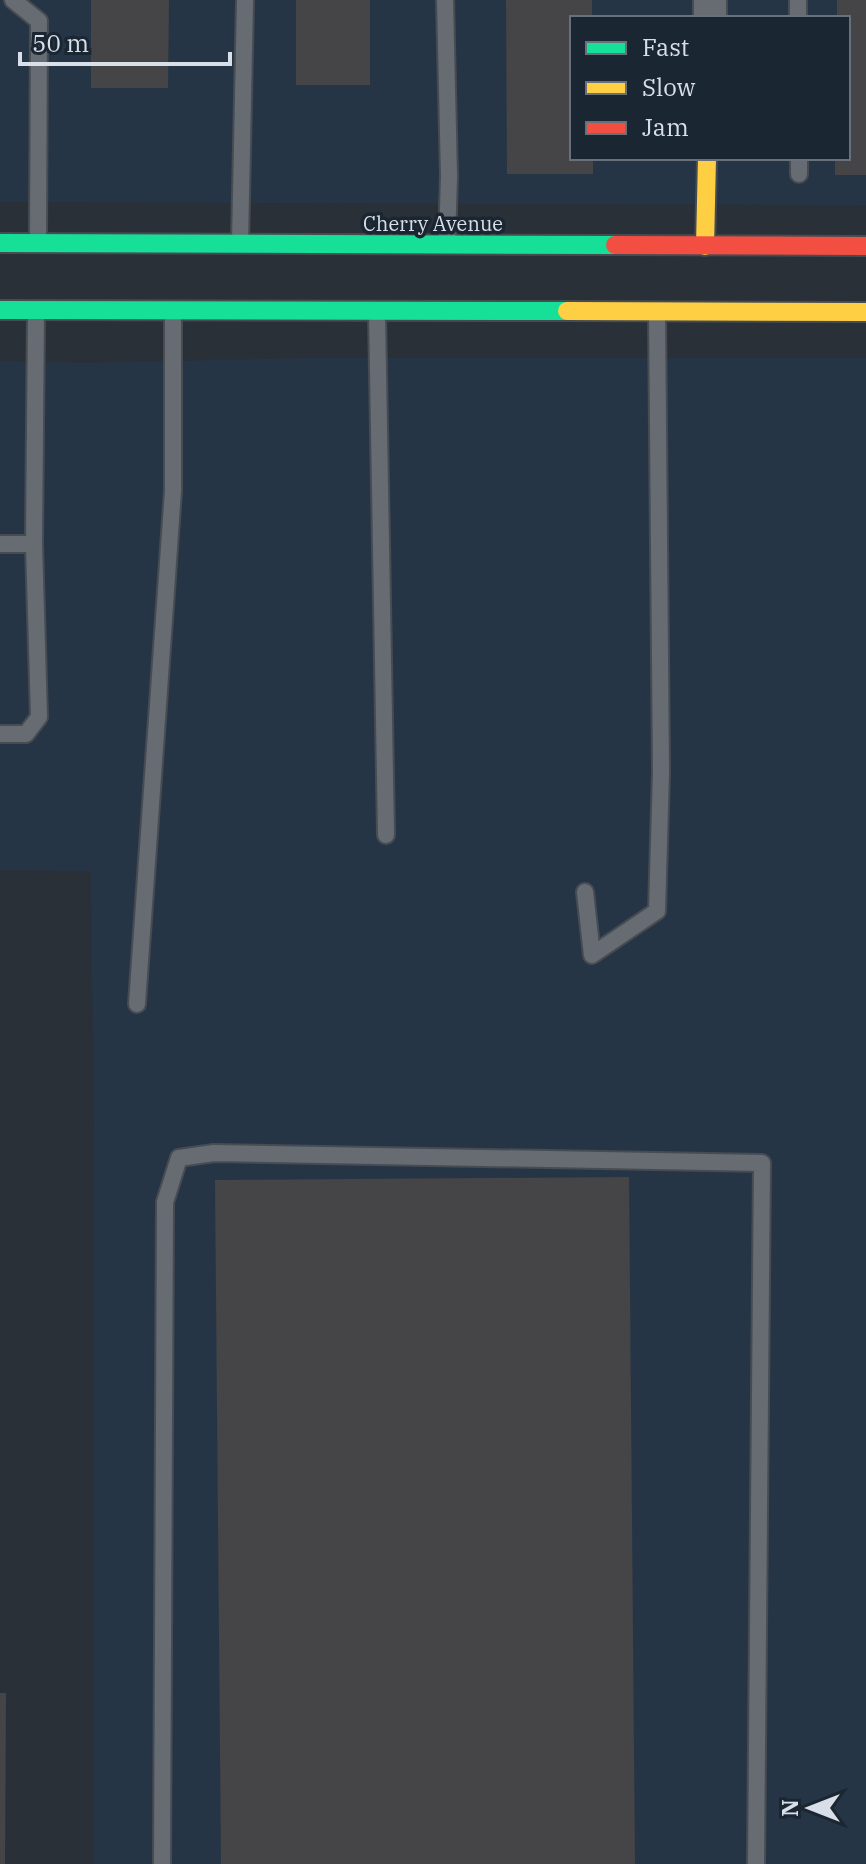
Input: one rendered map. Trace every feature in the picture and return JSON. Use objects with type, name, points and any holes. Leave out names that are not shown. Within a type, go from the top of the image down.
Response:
[{"type":"main road","points":[[705,246],[707,160]]},
{"type":"main road","name":"Cherry Avenue","points":[[0,243],[866,246]]},
{"type":"main road","points":[[0,310],[866,312]]},
{"type":"lane","points":[[13,0],[39,21],[38,243]]},
{"type":"lane","points":[[240,245],[245,0]]},
{"type":"lane","points":[[445,0],[449,176],[447,245]]},
{"type":"lane","points":[[0,734],[26,734],[39,717],[34,544],[36,310]]},
{"type":"lane","points":[[137,1004],[173,491],[173,311]]},
{"type":"lane","points":[[377,311],[386,835]]},
{"type":"lane","points":[[585,892],[592,955],[657,911],[661,772],[657,311]]},
{"type":"lane","points":[[0,544],[34,544]]},
{"type":"lane","points":[[162,1864],[165,1202],[179,1158],[214,1153],[762,1163],[756,1864]]},
{"type":"shaded area","points":[[0,0],[866,0],[866,205],[0,202]]},
{"type":"shaded area","points":[[311,358],[866,358],[866,1864],[94,1864],[91,871],[0,870],[0,361],[85,363]]},
{"type":"building","points":[[91,0],[169,0],[168,88],[91,88]]},
{"type":"building","points":[[296,0],[370,0],[370,85],[296,85]]},
{"type":"building","points":[[506,0],[592,0],[592,16],[570,16],[570,160],[593,160],[593,174],[507,174]]},
{"type":"building","points":[[837,0],[866,0],[866,175],[835,175],[835,160],[850,160],[850,16],[837,16]]},
{"type":"building","points":[[629,1177],[635,1864],[221,1864],[215,1180]]},
{"type":"building","points":[[0,1693],[6,1693],[5,1864],[0,1864]]},
{"type":"traffic: fast","points":[[0,243],[615,245]]},
{"type":"traffic: fast","points":[[0,310],[567,311]]},
{"type":"traffic: slow","points":[[705,246],[707,160]]},
{"type":"traffic: slow","points":[[567,311],[866,312]]},
{"type":"traffic: jam","points":[[615,245],[866,246]]}]
